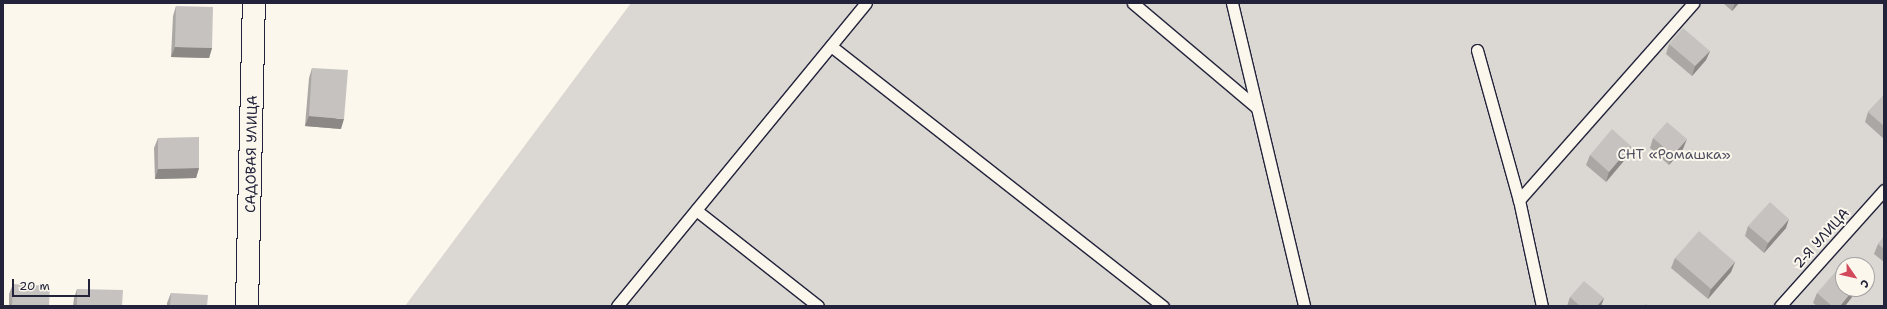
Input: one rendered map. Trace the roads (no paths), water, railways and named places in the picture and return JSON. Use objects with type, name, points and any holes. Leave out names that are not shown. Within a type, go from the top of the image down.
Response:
[{"type":"street","name":"САДОВАЯ УЛИЦА","points":[[247,306],[254,3]]},
{"type":"lane","points":[[617,306],[866,3]]},
{"type":"lane","points":[[1133,3],[1256,107]]},
{"type":"lane","points":[[1232,3],[1304,306]]},
{"type":"lane","points":[[1519,200],[1694,3]]},
{"type":"lane","points":[[831,46],[1163,306]]},
{"type":"lane","points":[[1477,50],[1519,200],[1542,306]]},
{"type":"lane","name":"2-Я УЛИЦА","points":[[1780,306],[1884,190]]},
{"type":"lane","points":[[696,210],[818,306]]},
{"type":"park label","name":"СНТ «Ромашка»","points":[[1674,154]]}]
